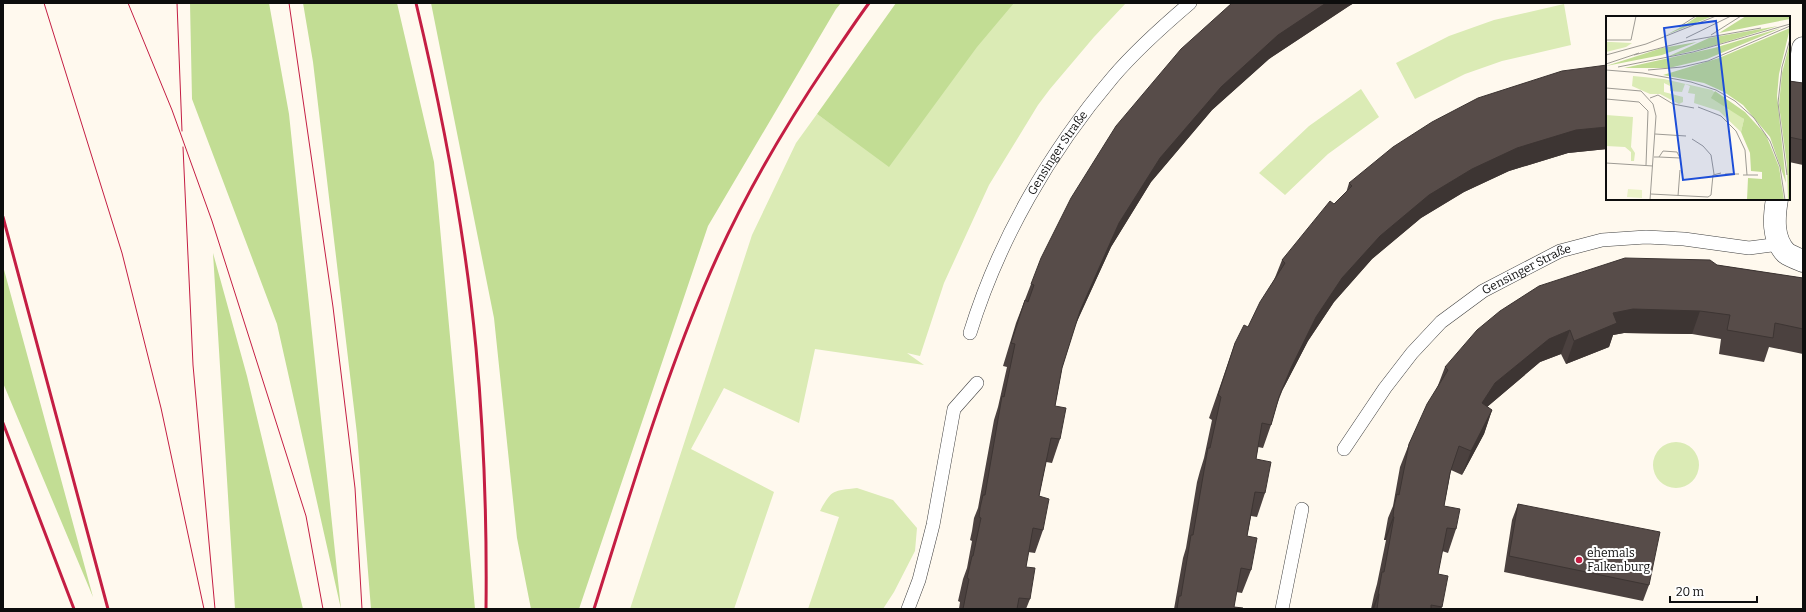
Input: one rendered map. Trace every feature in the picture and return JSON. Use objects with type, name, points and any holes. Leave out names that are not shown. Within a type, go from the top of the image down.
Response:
[{"type":"street","points":[[1794,107],[1803,48]]},
{"type":"street","points":[[1777,200],[1774,227],[1780,244],[1787,254],[1803,261]]},
{"type":"lane","name":"Gensinger Straße","points":[[970,333],[981,297],[994,266],[1045,171],[1075,125],[1114,76],[1160,30],[1190,3]]},
{"type":"lane","name":"Gensinger Straße","points":[[1344,449],[1385,388],[1412,352],[1441,322],[1483,291],[1560,251],[1602,240],[1646,237],[1684,239],[1749,248],[1780,244]]},
{"type":"lane","points":[[908,609],[919,580],[933,525],[954,409],[978,383]]},
{"type":"lane","points":[[1282,609],[1302,509]]},
{"type":"green space","points":[[190,3],[269,3],[289,114],[341,609],[277,324],[192,99]]},
{"type":"green space","points":[[303,3],[397,3],[434,162],[475,609],[371,609],[357,434],[313,62]]},
{"type":"green space","points":[[431,3],[841,3],[836,9],[708,226],[579,609],[531,609],[517,538],[494,318]]},
{"type":"green space","points":[[896,3],[1014,3],[977,47],[889,167],[817,114]]},
{"type":"green space","points":[[926,3],[1126,3],[1094,37],[1050,89],[1038,105],[989,185],[944,283],[920,356],[907,353],[924,365],[815,349],[799,423],[724,388],[691,449],[774,492],[734,609],[630,609],[752,235],[796,143],[817,114],[835,127]]},
{"type":"green space","points":[[1564,4],[1571,45],[1502,61],[1465,74],[1415,99],[1396,63],[1449,36],[1494,20]]},
{"type":"green space","points":[[1361,89],[1379,117],[1328,154],[1285,195],[1259,173],[1309,126]]},
{"type":"green space","points":[[213,253],[247,376],[303,609],[235,609]]},
{"type":"green space","points":[[3,266],[93,597],[3,383]]},
{"type":"green space","points":[[1676,442],[1689,446],[1695,452],[1699,465],[1695,478],[1689,484],[1676,488],[1663,484],[1657,478],[1653,465],[1657,452],[1663,446]]},
{"type":"green space","points":[[857,488],[893,500],[917,528],[915,551],[894,592],[883,609],[808,609],[839,517],[820,511],[827,499],[834,492]]},
{"type":"building","points":[[1232,3],[1326,3],[1278,35],[1221,87],[1160,158],[1119,223],[1080,311],[1062,368],[1055,406],[1066,408],[1060,439],[1051,438],[1039,496],[1049,499],[1043,530],[1033,528],[1026,567],[1035,568],[1030,599],[1019,598],[1017,609],[963,609],[969,579],[967,578],[981,518],[979,517],[980,508],[983,495],[985,495],[1002,396],[1004,397],[1015,344],[1011,343],[1025,300],[1028,302],[1034,285],[1031,284],[1041,258],[1071,198],[1116,126],[1181,49]]},
{"type":"building","points":[[1606,65],[1606,127],[1576,130],[1517,148],[1472,169],[1429,195],[1380,236],[1342,278],[1316,317],[1291,368],[1279,397],[1271,425],[1262,423],[1256,459],[1271,462],[1265,493],[1255,492],[1247,536],[1257,538],[1251,570],[1241,568],[1234,607],[1243,609],[1177,609],[1179,596],[1181,596],[1191,535],[1193,535],[1208,448],[1210,448],[1221,397],[1218,395],[1235,343],[1244,325],[1248,327],[1260,302],[1285,263],[1282,260],[1330,201],[1334,204],[1352,186],[1349,183],[1393,147],[1432,122],[1478,98],[1562,71]]},
{"type":"building","points":[[1790,81],[1803,83],[1803,140],[1790,137]]},
{"type":"building","points":[[1625,258],[1710,260],[1717,265],[1803,278],[1803,329],[1775,323],[1773,338],[1727,330],[1730,315],[1700,311],[1633,309],[1613,313],[1617,323],[1574,341],[1570,330],[1549,339],[1495,383],[1482,403],[1492,410],[1471,451],[1459,446],[1450,473],[1444,506],[1460,509],[1456,529],[1447,528],[1438,574],[1448,576],[1442,607],[1431,605],[1431,609],[1377,609],[1382,572],[1384,572],[1394,517],[1394,506],[1397,494],[1399,495],[1409,444],[1427,404],[1448,370],[1445,367],[1477,330],[1500,311],[1539,286]]},
{"type":"building","name":"ehemals Falkenburg","points":[[1518,504],[1660,532],[1649,585],[1509,556]]},
{"type":"tram line","points":[[44,3],[122,253],[161,408],[204,609]]},
{"type":"tram line","points":[[128,3],[172,110],[212,221],[306,516],[323,609]]},
{"type":"tram line","points":[[177,3],[182,131]]},
{"type":"tram line","points":[[289,3],[333,307],[355,488],[362,609]]},
{"type":"tram line","points":[[183,147],[193,365],[215,609]]},
{"type":"railway","points":[[416,3],[444,131],[466,261],[476,348],[483,446],[486,609]]},
{"type":"railway","points":[[594,609],[632,487],[673,366],[717,258],[745,199],[777,143],[811,88],[869,3]]},
{"type":"railway","points":[[3,217],[108,609]]},
{"type":"railway","points":[[3,423],[74,609]]},
{"type":"place","name":"ehemals Falkenburg","points":[[1579,560]]}]
